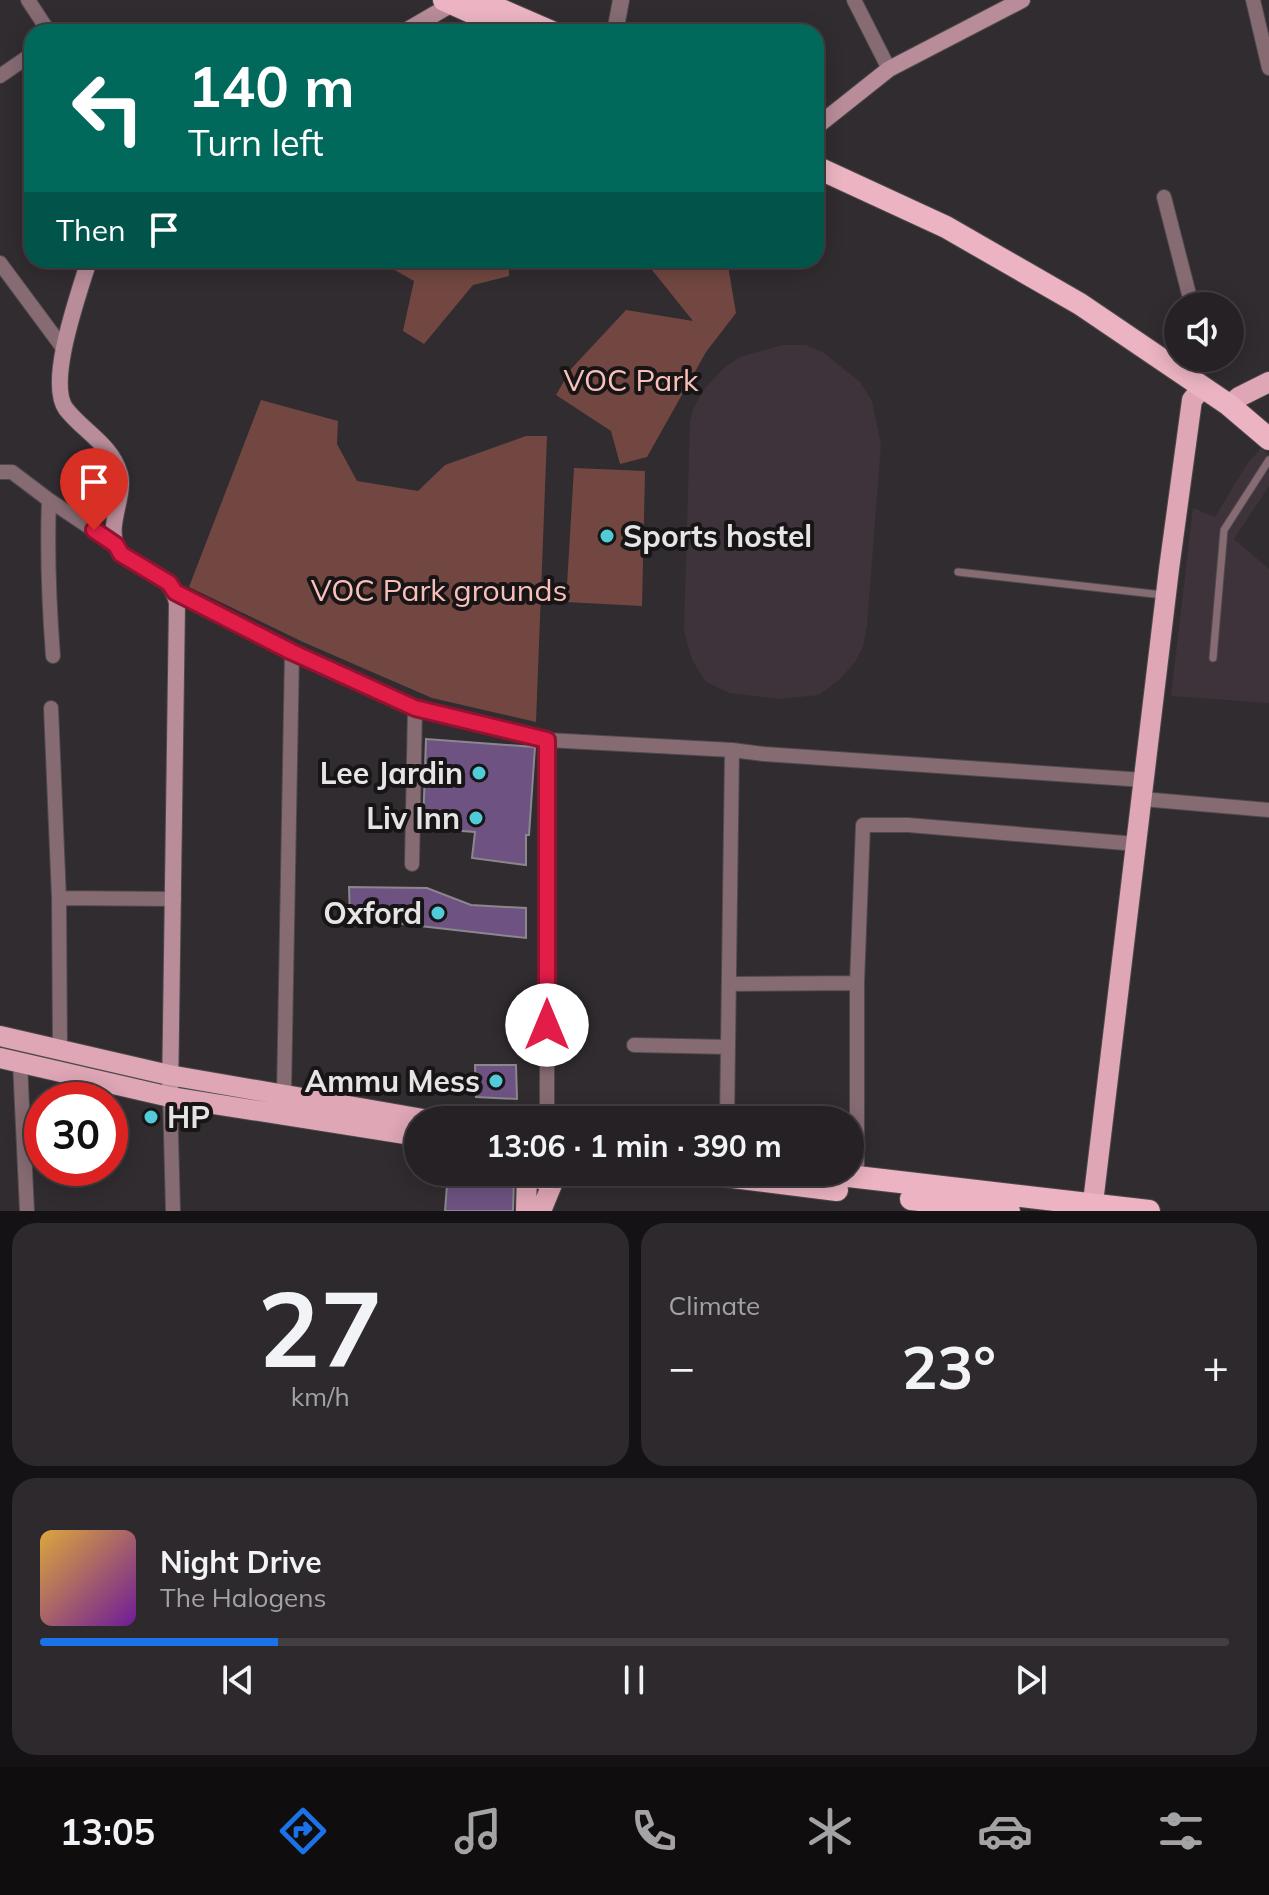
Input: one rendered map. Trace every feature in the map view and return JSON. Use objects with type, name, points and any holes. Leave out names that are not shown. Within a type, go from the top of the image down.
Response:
[{"type":"highway","points":[[478,0],[534,24]]},
{"type":"highway","points":[[452,1],[501,24]]},
{"type":"highway","points":[[824,154],[951,219],[1082,292],[1164,345]]},
{"type":"highway","points":[[824,171],[946,227],[1067,296],[1202,388],[1234,401],[1269,423]]},
{"type":"highway","points":[[1201,372],[1234,401],[1269,439]]},
{"type":"highway","points":[[864,1179],[1092,1207],[1149,1211]]},
{"type":"highway","points":[[806,1186],[1009,1211]]},
{"type":"main road","points":[[824,121],[889,69],[1022,0]]},
{"type":"main road","points":[[416,24],[452,1]]},
{"type":"main road","points":[[87,268],[63,348],[58,385],[64,406],[112,454],[121,478],[114,526],[116,545],[121,554],[169,583],[177,603],[170,1097]]},
{"type":"main road","points":[[1234,401],[1269,382]]},
{"type":"main road","points":[[1092,1207],[1192,400],[1202,388]]},
{"type":"main road","points":[[0,1036],[169,1075],[404,1116]]},
{"type":"main road","points":[[0,1058],[170,1097],[404,1134]]},
{"type":"main road","points":[[526,1211],[527,1186]]},
{"type":"main road","points":[[541,1211],[553,1186]]},
{"type":"street","points":[[28,0],[44,24]]},
{"type":"street","points":[[616,24],[621,0]]},
{"type":"street","points":[[854,0],[889,69]]},
{"type":"street","points":[[1253,0],[1268,63]]},
{"type":"street","points":[[0,76],[24,60]]},
{"type":"street","points":[[1164,197],[1188,292]]},
{"type":"street","points":[[0,263],[63,348]]},
{"type":"street","points":[[0,472],[12,472],[116,545]]},
{"type":"street","points":[[49,500],[53,656]]},
{"type":"street","points":[[175,592],[292,652],[415,708],[547,740],[732,750],[1143,790],[1269,810]]},
{"type":"street","points":[[284,1094],[292,652]]},
{"type":"street","points":[[51,708],[59,898],[60,1051]]},
{"type":"street","points":[[412,864],[415,708]]},
{"type":"street","points":[[547,740],[547,1106]]},
{"type":"street","points":[[727,1106],[732,750]]},
{"type":"street","points":[[857,1106],[857,983],[863,825],[908,825],[1137,844]]},
{"type":"street","points":[[59,898],[174,899]]},
{"type":"street","points":[[729,984],[857,983]]},
{"type":"street","points":[[634,1045],[728,1047]]},
{"type":"street","points":[[20,1063],[27,1211]]},
{"type":"street","points":[[170,1097],[173,1211]]},
{"type":"lane","points":[[1213,658],[1224,530],[1269,460]]},
{"type":"lane","points":[[958,572],[1166,595]]},
{"type":"shaded area","points":[[783,345],[806,345],[824,353],[860,382],[872,401],[881,444],[863,647],[839,680],[819,695],[778,699],[730,693],[706,682],[692,660],[684,631],[690,421],[693,409],[705,388],[725,367],[740,357]]},
{"type":"shaded area","points":[[1261,448],[1269,455],[1269,486],[1234,539],[1269,569],[1269,703],[1171,696],[1193,508],[1215,517],[1247,464]]},
{"type":"green space","points":[[509,268],[509,276],[473,285],[424,344],[403,331],[414,281],[393,269]]},
{"type":"green space","name":"VOC Park","points":[[650,268],[728,268],[736,313],[706,352],[647,457],[620,464],[611,431],[556,395],[571,369],[626,310],[693,321]]},
{"type":"green space","name":"VOC Park grounds","points":[[261,400],[338,421],[337,444],[357,481],[418,491],[445,465],[526,436],[547,436],[536,722],[432,698],[303,642],[189,587]]},
{"type":"green space","name":"Sports hostel","points":[[574,468],[645,471],[642,606],[566,602]]},
{"type":"building","points":[[426,739],[535,747],[526,865],[472,858],[475,832],[423,828]]},
{"type":"building","name":"Oxford","points":[[349,887],[427,888],[471,905],[526,908],[526,938],[350,918]]},
{"type":"building","name":"Ammu Mess","points":[[475,1065],[516,1065],[517,1099],[476,1097]]},
{"type":"building","points":[[447,1186],[514,1186],[513,1211],[445,1211]]},
{"type":"place","name":"Sports hostel","points":[[607,536]]},
{"type":"place","name":"Lee Jardin","points":[[479,773]]},
{"type":"place","name":"Liv Inn","points":[[476,818]]},
{"type":"place","name":"Oxford","points":[[438,913]]},
{"type":"place","name":"Ammu Mess","points":[[496,1081]]},
{"type":"place","name":"HP","points":[[151,1117]]},
{"type":"route","points":[[94,530],[116,545],[121,554],[169,583],[175,592],[292,652],[415,708],[547,740],[547,1025]]}]
